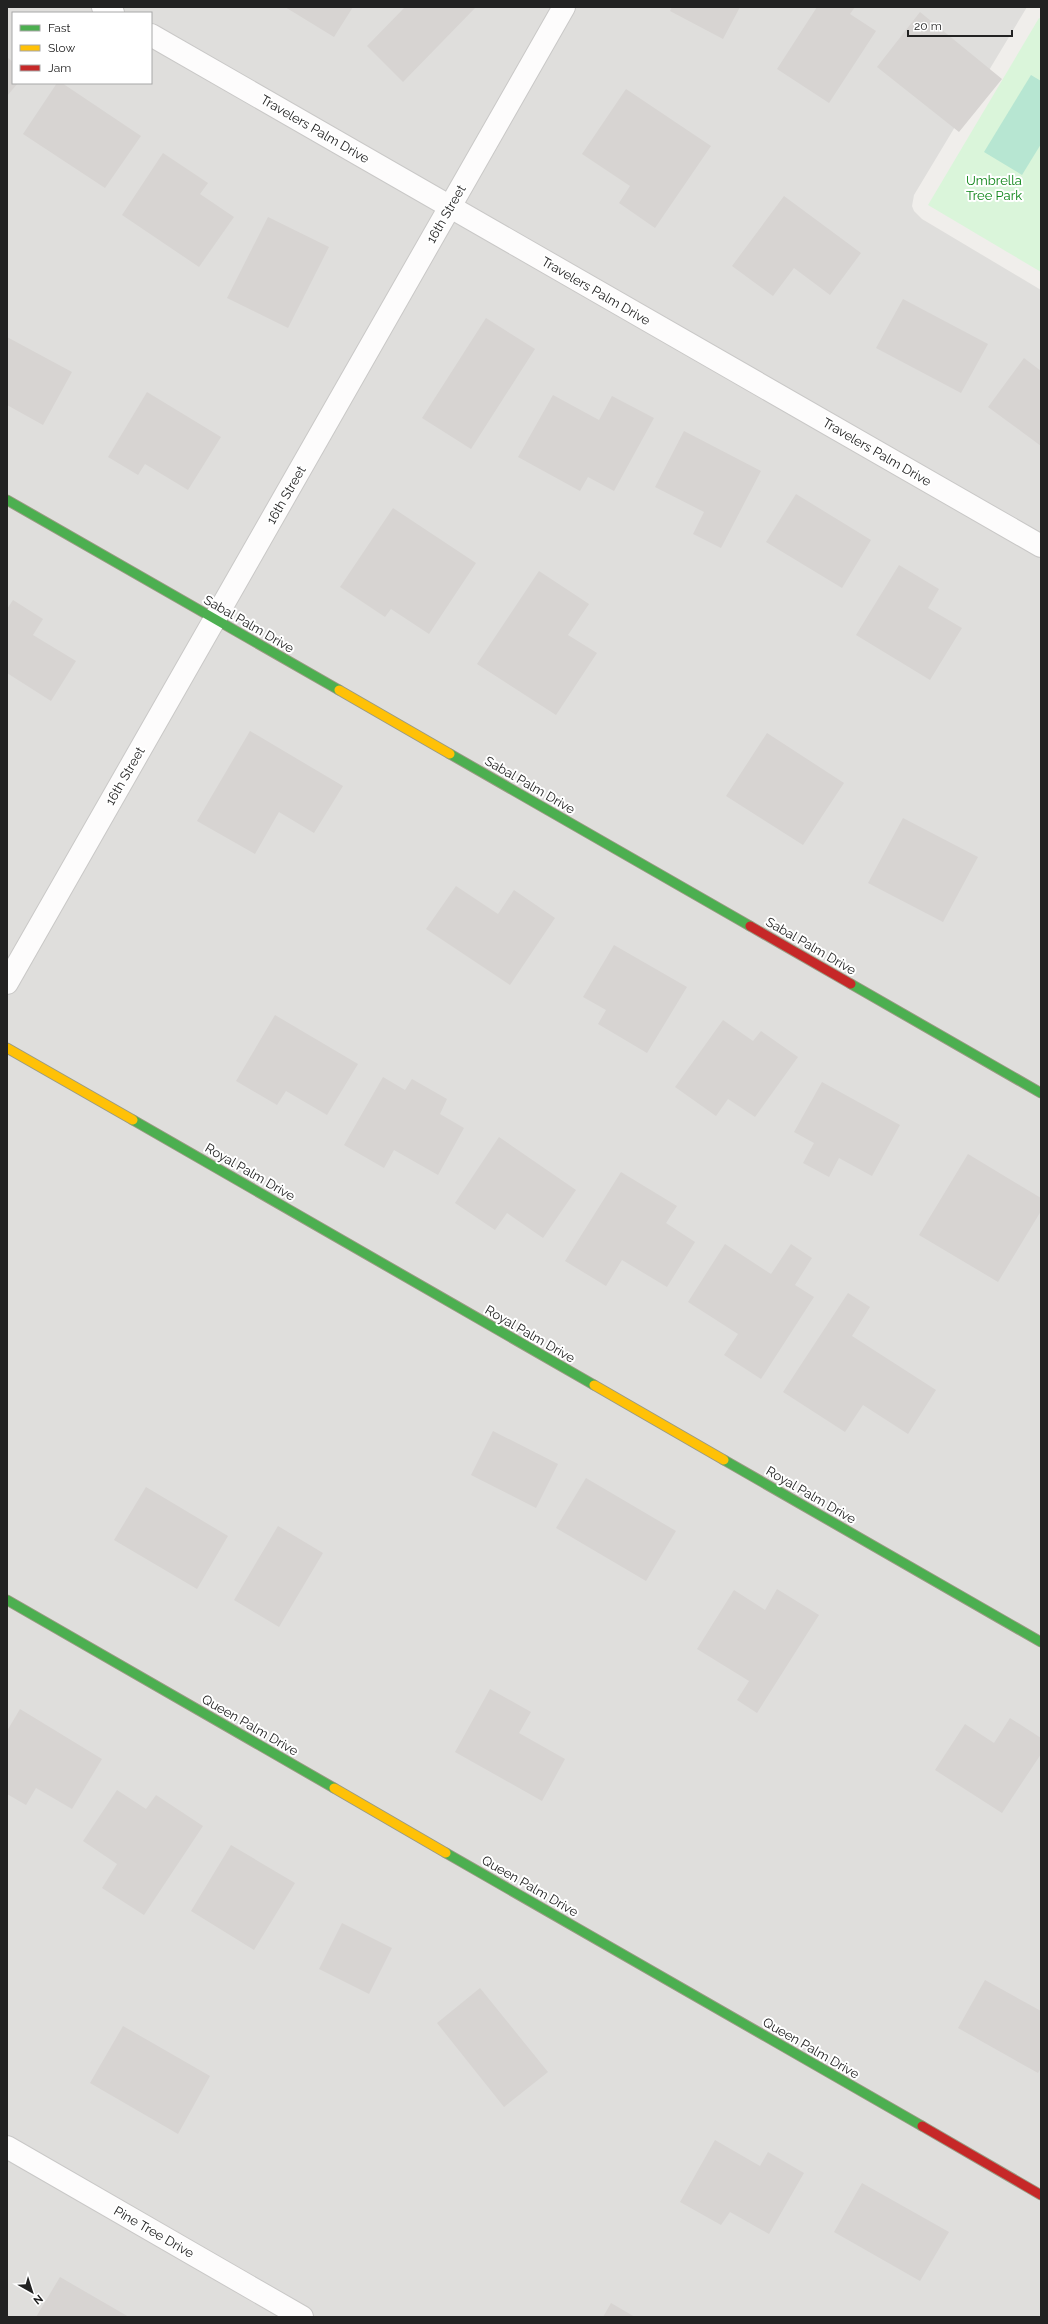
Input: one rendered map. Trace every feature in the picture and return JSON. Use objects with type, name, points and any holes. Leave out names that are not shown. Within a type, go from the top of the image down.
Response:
[{"type":"street","name":"16th Street","points":[[7,983],[564,7]]},
{"type":"street","name":"Travelers Palm Drive","points":[[152,36],[1041,546]]},
{"type":"street","name":"Sabal Palm Drive","points":[[7,500],[1041,1093]]},
{"type":"street","name":"Royal Palm Drive","points":[[7,1048],[1041,1642]]},
{"type":"street","name":"Queen Palm Drive","points":[[7,1600],[1041,2195]]},
{"type":"street","name":"Pine Tree Drive","points":[[7,2147],[302,2317]]},
{"type":"shaded area","points":[[7,7],[1027,7],[914,195],[912,206],[914,211],[922,219],[1041,290],[1041,2317],[7,2317]]},
{"type":"green space","name":"Umbrella Tree Park","points":[[1039,18],[1041,19],[1041,272],[928,205]]},
{"type":"green space","points":[[1031,75],[1041,81],[1041,144],[1022,175],[984,152]]},
{"type":"building","points":[[285,7],[353,7],[334,37]]},
{"type":"building","points":[[405,7],[476,7],[403,82],[367,46]]},
{"type":"building","points":[[672,7],[740,7],[723,39],[670,11]]},
{"type":"building","points":[[817,7],[855,7],[850,14],[876,31],[829,103],[777,69]]},
{"type":"building","points":[[920,12],[1002,79],[959,132],[877,67]]},
{"type":"building","points":[[7,57],[12,61],[12,84],[17,84],[7,96]]},
{"type":"building","points":[[56,84],[63,84],[141,136],[105,188],[23,134]]},
{"type":"building","points":[[626,89],[711,146],[655,228],[619,203],[630,186],[582,154]]},
{"type":"building","points":[[163,153],[208,183],[200,194],[234,217],[199,267],[122,215]]},
{"type":"building","points":[[784,196],[861,253],[830,295],[794,268],[773,296],[732,266]]},
{"type":"building","points":[[268,217],[329,247],[288,328],[227,298]]},
{"type":"building","points":[[903,299],[988,344],[961,393],[876,348]]},
{"type":"building","points":[[486,318],[535,349],[471,449],[422,418]]},
{"type":"building","points":[[7,337],[72,372],[43,425],[7,405]]},
{"type":"building","points":[[1024,358],[1041,371],[1041,446],[988,407]]},
{"type":"building","points":[[147,392],[221,437],[188,490],[145,464],[138,475],[108,457]]},
{"type":"building","points":[[553,395],[599,420],[612,396],[654,418],[614,491],[588,477],[580,491],[518,457]]},
{"type":"building","points":[[684,431],[761,471],[721,548],[693,534],[704,512],[655,487]]},
{"type":"building","points":[[796,494],[871,540],[842,588],[766,542]]},
{"type":"building","points":[[393,508],[476,563],[429,634],[391,609],[385,617],[340,587]]},
{"type":"building","points":[[899,565],[939,589],[928,608],[962,628],[930,680],[856,635]]},
{"type":"building","points":[[539,571],[589,604],[568,635],[597,653],[556,715],[477,664]]},
{"type":"building","points":[[13,600],[43,619],[33,635],[76,661],[51,701],[7,673],[7,609]]},
{"type":"building","points":[[250,731],[343,786],[314,833],[279,812],[255,854],[197,821]]},
{"type":"building","points":[[767,733],[844,783],[803,845],[726,796]]},
{"type":"building","points":[[903,818],[978,857],[943,922],[868,883]]},
{"type":"building","points":[[456,886],[498,914],[514,890],[555,918],[510,985],[426,929]]},
{"type":"building","points":[[614,945],[687,987],[647,1053],[598,1024],[606,1010],[583,997]]},
{"type":"building","points":[[275,1015],[358,1064],[327,1115],[286,1091],[277,1105],[236,1081]]},
{"type":"building","points":[[723,1020],[753,1041],[761,1031],[798,1057],[755,1117],[728,1099],[716,1116],[675,1087]]},
{"type":"building","points":[[383,1077],[405,1090],[412,1079],[447,1099],[440,1114],[464,1128],[438,1175],[394,1150],[384,1168],[344,1145]]},
{"type":"building","points":[[822,1082],[900,1125],[872,1176],[839,1158],[829,1177],[803,1163],[814,1143],[794,1132]]},
{"type":"building","points":[[499,1137],[576,1190],[543,1238],[507,1213],[495,1230],[455,1203]]},
{"type":"building","points":[[968,1154],[1041,1198],[1041,1211],[998,1282],[919,1235]]},
{"type":"building","points":[[621,1172],[677,1206],[666,1223],[695,1242],[667,1287],[622,1260],[606,1286],[565,1261]]},
{"type":"building","points":[[725,1244],[771,1274],[791,1244],[812,1258],[795,1285],[814,1297],[761,1379],[724,1355],[738,1334],[688,1302]]},
{"type":"building","points":[[848,1293],[870,1307],[852,1336],[936,1390],[908,1434],[863,1405],[845,1432],[783,1392]]},
{"type":"building","points":[[493,1431],[558,1464],[536,1508],[471,1475]]},
{"type":"building","points":[[586,1478],[676,1531],[646,1581],[556,1528]]},
{"type":"building","points":[[146,1487],[228,1536],[197,1589],[114,1540]]},
{"type":"building","points":[[278,1526],[323,1553],[279,1627],[234,1600]]},
{"type":"building","points":[[777,1589],[819,1615],[757,1713],[737,1700],[749,1681],[697,1649],[734,1590],[765,1610]]},
{"type":"building","points":[[490,1689],[531,1712],[519,1733],[565,1759],[542,1801],[455,1752]]},
{"type":"building","points":[[20,1709],[102,1759],[72,1809],[36,1788],[26,1805],[7,1794],[7,1731]]},
{"type":"building","points":[[1010,1718],[1041,1738],[1041,1754],[1002,1813],[935,1770],[965,1724],[994,1743]]},
{"type":"building","points":[[117,1790],[146,1809],[156,1795],[203,1826],[144,1915],[102,1888],[117,1864],[83,1841]]},
{"type":"building","points":[[231,1845],[295,1883],[254,1950],[191,1911]]},
{"type":"building","points":[[342,1923],[392,1948],[369,1994],[319,1969]]},
{"type":"building","points":[[985,1980],[1041,2011],[1041,2068],[1038,2073],[958,2028]]},
{"type":"building","points":[[480,1988],[548,2072],[504,2107],[437,2023]]},
{"type":"building","points":[[123,2026],[210,2076],[178,2134],[90,2083]]},
{"type":"building","points":[[715,2140],[760,2166],[768,2152],[804,2173],[769,2234],[730,2212],[721,2225],[680,2202]]},
{"type":"building","points":[[862,2183],[949,2232],[920,2281],[834,2232]]},
{"type":"building","points":[[60,2277],[129,2317],[36,2317]]},
{"type":"building","points":[[611,2303],[635,2317],[603,2317]]},
{"type":"traffic: fast","points":[[7,500],[339,690]]},
{"type":"traffic: fast","points":[[450,754],[750,926]]},
{"type":"traffic: fast","points":[[851,984],[1041,1093]]},
{"type":"traffic: fast","points":[[133,1120],[594,1385]]},
{"type":"traffic: fast","points":[[724,1460],[1041,1642]]},
{"type":"traffic: fast","points":[[7,1600],[334,1788]]},
{"type":"traffic: fast","points":[[446,1853],[922,2126]]},
{"type":"traffic: slow","points":[[339,690],[450,754]]},
{"type":"traffic: slow","points":[[7,1048],[133,1120]]},
{"type":"traffic: slow","points":[[594,1385],[724,1460]]},
{"type":"traffic: slow","points":[[334,1788],[446,1853]]},
{"type":"traffic: jam","points":[[750,926],[851,984]]},
{"type":"traffic: jam","points":[[922,2126],[1041,2195]]}]
